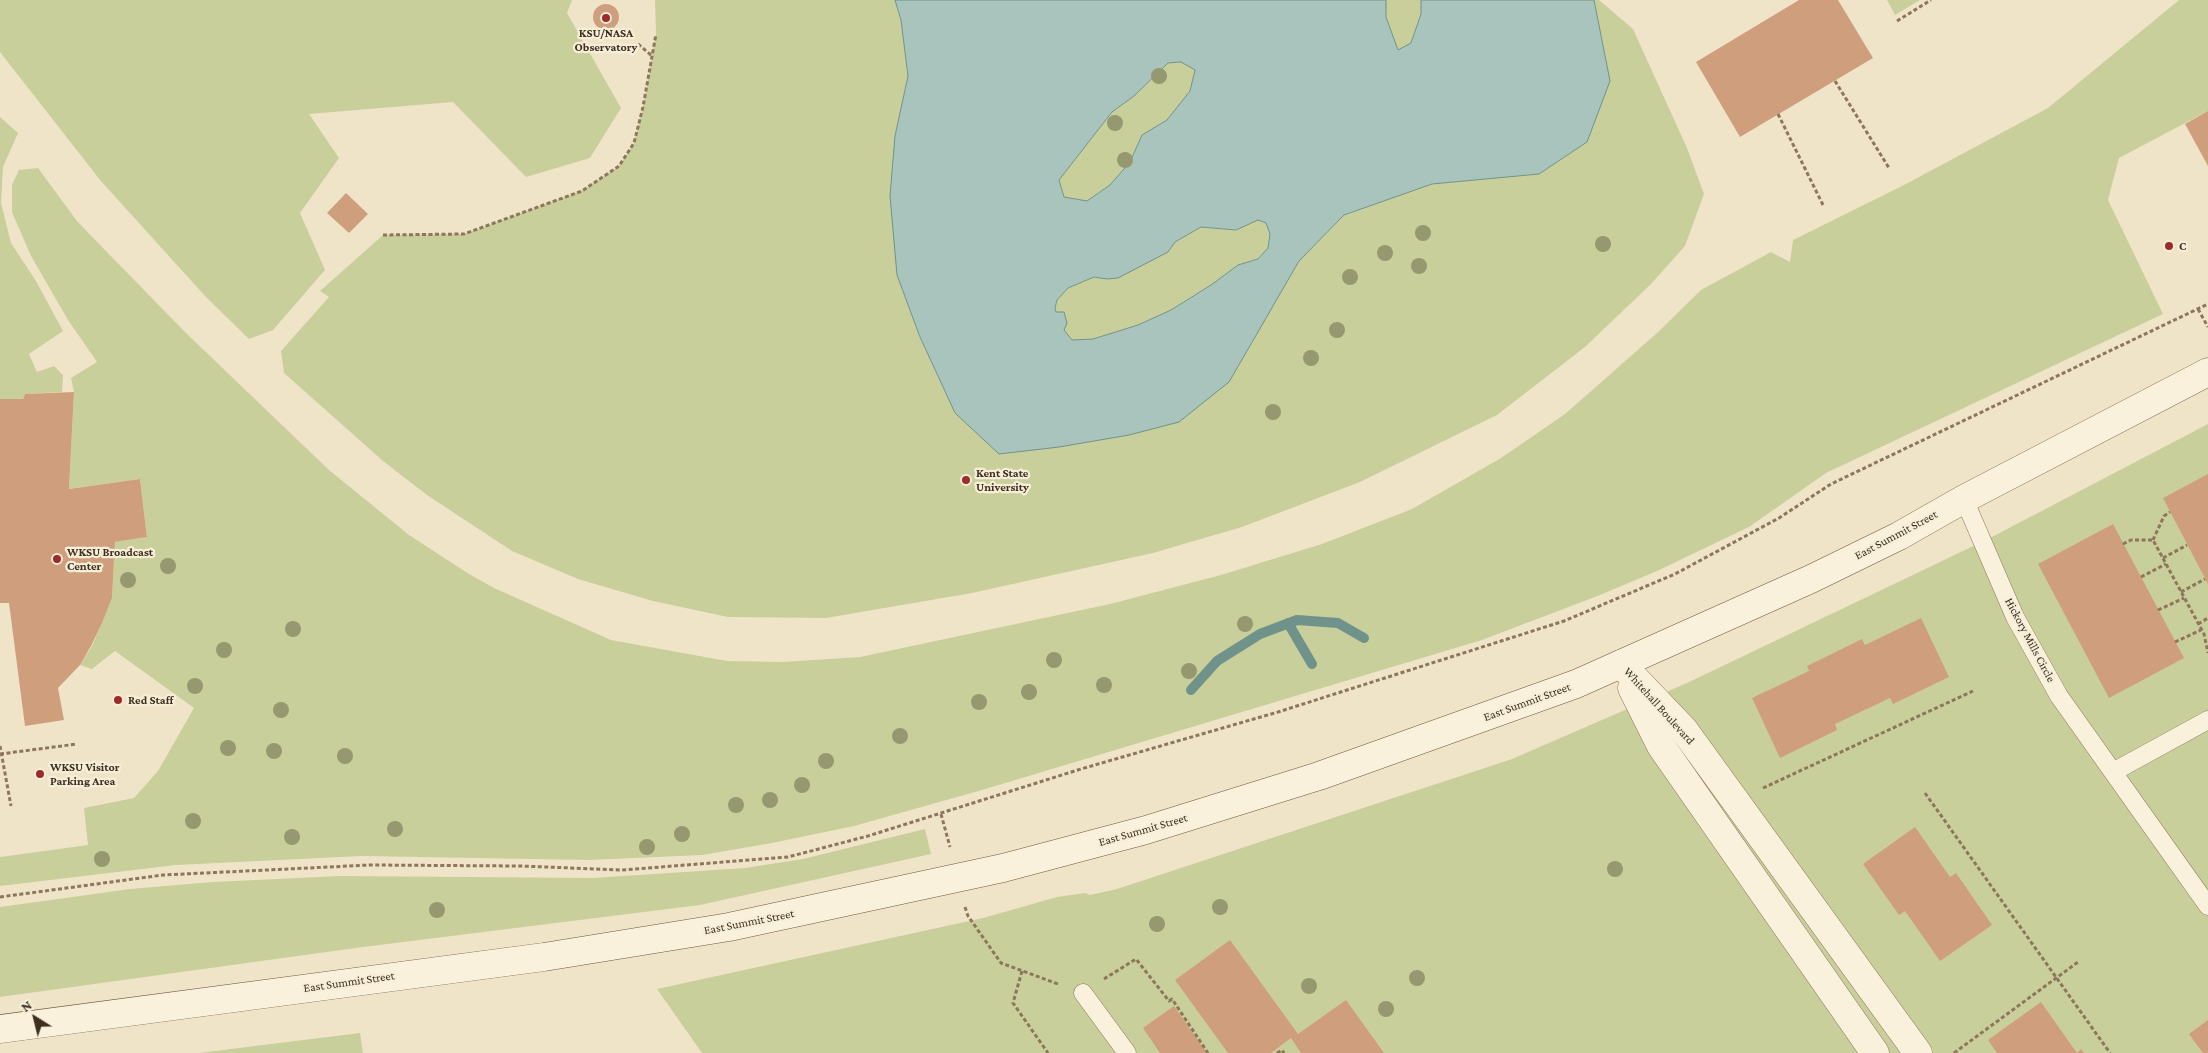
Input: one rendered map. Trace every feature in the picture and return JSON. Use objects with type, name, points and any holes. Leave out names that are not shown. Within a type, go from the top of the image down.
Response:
[{"type":"main road","name":"East Summit Street","points":[[0,1029],[554,955],[729,927],[1003,868],[1155,827],[1319,776],[1576,684],[1811,579],[1899,536],[1964,499],[2208,372]]},
{"type":"main road","name":"Whitehall Boulevard","points":[[1621,664],[1661,746],[1875,1053]]},
{"type":"main road","name":"Whitehall Boulevard","points":[[1621,664],[1684,730],[1918,1053]]},
{"type":"lane","name":"Hickory Mills Circle","points":[[1964,499],[2015,616],[2059,696],[2208,906]]},
{"type":"lane","points":[[2112,772],[2208,720]]},
{"type":"lane","points":[[1083,993],[1127,1053]]},
{"type":"path","points":[[1897,21],[1931,0]]},
{"type":"path","points":[[383,234],[464,234],[582,191],[619,166],[634,143],[644,107],[656,34]]},
{"type":"path","points":[[638,44],[652,56]]},
{"type":"path","points":[[1835,80],[1889,168]]},
{"type":"path","points":[[1778,114],[1823,206]]},
{"type":"path","points":[[0,897],[163,875],[370,865],[622,870],[788,857],[868,836],[1081,769],[1287,709],[1564,621],[1675,574],[1779,518],[1831,484],[2208,304]]},
{"type":"path","points":[[2198,309],[2208,327]]},
{"type":"path","points":[[2153,540],[2164,516],[2170,512]]},
{"type":"path","points":[[2123,544],[2131,540],[2153,540]]},
{"type":"path","points":[[2153,540],[2201,630],[2208,652]]},
{"type":"path","points":[[2163,558],[2187,545]]},
{"type":"path","points":[[2141,577],[2166,564]]},
{"type":"path","points":[[2181,592],[2206,579]]},
{"type":"path","points":[[2158,610],[2184,598]]},
{"type":"path","points":[[2198,624],[2208,618]]},
{"type":"path","points":[[2175,642],[2201,630]]},
{"type":"path","points":[[1756,792],[1973,691]]},
{"type":"path","points":[[0,754],[77,744]]},
{"type":"path","points":[[0,746],[11,806]]},
{"type":"path","points":[[1924,793],[2110,1053]]},
{"type":"path","points":[[958,878],[968,916],[1001,963],[1083,993],[1136,959],[1169,1001],[1172,999],[1208,1053]]},
{"type":"path","points":[[1954,1053],[2078,962]]},
{"type":"path","points":[[1022,971],[1014,1003],[1048,1053]]},
{"type":"path","points":[[1277,1053],[1282,1050],[1284,1053]]},
{"type":"green space","points":[[0,0],[572,0],[567,13],[621,108],[590,158],[526,177],[453,102],[309,114],[339,158],[300,213],[325,270],[273,330],[249,339],[205,296],[100,180],[0,52]]},
{"type":"green space","points":[[655,0],[895,0],[901,20],[908,76],[895,136],[897,275],[920,337],[955,413],[1263,321],[1299,261],[1344,215],[1432,184],[1539,174],[1610,81],[1594,0],[1599,0],[1633,29],[1687,148],[1704,194],[1685,246],[1651,284],[1585,347],[1497,415],[1360,482],[1242,527],[1153,553],[972,593],[826,618],[728,617],[653,601],[578,579],[512,551],[427,495],[383,461],[284,373],[281,351],[329,297],[320,291],[383,235],[464,234],[581,191],[619,166],[634,143],[643,107],[656,34]]},
{"type":"green space","points":[[1386,0],[1421,0],[1421,13],[1411,43],[1398,51],[1386,17]]},
{"type":"green space","points":[[1887,0],[1920,0],[1895,15]]},
{"type":"green space","points":[[2179,0],[2208,0],[2208,111],[2119,158],[2108,200],[2163,314],[1826,473],[1749,527],[1657,571],[1600,595],[1482,640],[982,790],[854,826],[772,843],[702,855],[589,860],[362,856],[176,865],[0,886],[0,857],[88,845],[84,808],[134,798],[158,771],[194,708],[115,651],[92,669],[80,665],[92,646],[112,598],[115,542],[147,537],[140,479],[69,489],[74,392],[71,378],[97,362],[68,320],[31,256],[12,212],[12,185],[19,170],[38,168],[77,221],[103,248],[186,333],[329,470],[409,535],[469,574],[494,588],[611,640],[727,661],[782,662],[860,657],[1110,604],[1221,575],[1322,544],[1412,509],[1501,458],[1565,414],[1657,333],[1701,290],[1771,252],[1790,262],[1793,240],[1904,185],[2048,108]]},
{"type":"green space","points":[[1181,62],[1195,70],[1190,91],[1167,120],[1142,135],[1130,162],[1110,185],[1087,201],[1064,197],[1059,180],[1112,112],[1134,96],[1168,63]]},
{"type":"green space","points":[[0,117],[18,133],[3,167],[1,203],[11,243],[36,281],[63,331],[29,354],[37,372],[54,366],[63,375],[62,392],[25,394],[23,399],[0,399]]},
{"type":"green space","points":[[1258,220],[1266,223],[1270,234],[1268,248],[1258,259],[1238,265],[1211,285],[1171,310],[1138,325],[1093,339],[1072,340],[1064,330],[1055,308],[1057,300],[1068,288],[1094,277],[1107,279],[1168,252],[1175,242],[1201,227],[1236,230]]},
{"type":"green space","points":[[2208,424],[2208,1053],[702,1053],[657,989],[983,918],[1057,897],[1085,893],[1090,895],[1117,889],[1512,759],[1687,683],[1988,539]]},
{"type":"green space","points":[[925,829],[931,854],[700,905],[363,947],[0,997],[0,907],[130,889],[213,882],[340,876],[593,878],[745,868],[803,859]]},
{"type":"green space","points":[[360,1033],[363,1053],[199,1053]]},
{"type":"water","points":[[895,0],[1386,0],[1386,17],[1398,50],[1411,43],[1421,14],[1421,0],[1594,0],[1610,81],[1587,142],[1539,174],[1432,184],[1344,215],[1299,261],[1229,382],[1179,422],[1129,435],[1059,447],[999,454],[955,413],[920,337],[897,275],[890,196],[895,136],[908,76],[901,20]],"holes":[[[1181,62],[1195,70],[1190,91],[1167,120],[1142,135],[1130,162],[1110,185],[1087,201],[1064,197],[1059,180],[1112,112],[1134,96],[1168,63]],[[1258,220],[1266,223],[1270,234],[1268,248],[1258,259],[1238,265],[1211,285],[1171,310],[1138,325],[1093,339],[1072,340],[1064,330],[1067,323],[1064,312],[1056,312],[1055,308],[1057,300],[1068,288],[1094,277],[1118,278],[1168,252],[1175,242],[1201,227],[1236,230]]]},
{"type":"building","points":[[1799,0],[1838,0],[1873,58],[1740,137],[1696,62]]},
{"type":"building","name":"KSU/NASA Observatory","points":[[606,4],[615,8],[619,17],[615,26],[606,30],[597,26],[593,17],[597,8]]},
{"type":"building","points":[[2208,111],[2208,166],[2185,124]]},
{"type":"building","points":[[346,193],[368,214],[349,233],[327,213]]},
{"type":"building","name":"WKSU Broadcast Center","points":[[74,392],[69,489],[140,479],[147,537],[115,542],[112,598],[102,623],[80,665],[58,688],[64,720],[25,726],[9,603],[0,603],[0,399],[23,399],[25,394]]},
{"type":"building","points":[[2208,474],[2208,584],[2163,498]]},
{"type":"building","points":[[2113,524],[2184,658],[2109,698],[2038,564]]},
{"type":"building","points":[[1921,618],[1949,677],[1893,704],[1890,698],[1835,724],[1837,730],[1780,758],[1752,698],[1809,671],[1807,666],[1862,639],[1865,645]]},
{"type":"building","points":[[1915,827],[1950,877],[1956,873],[1992,925],[1940,961],[1905,911],[1899,915],[1863,864]]},
{"type":"building","points":[[1230,940],[1298,1034],[1346,1000],[1384,1053],[1301,1053],[1291,1038],[1271,1053],[1228,1053],[1175,980]]},
{"type":"building","points":[[2041,1002],[2077,1053],[1997,1053],[1988,1040]]},
{"type":"building","points":[[1174,1006],[1207,1053],[1160,1053],[1143,1028]]},
{"type":"building","points":[[2208,1020],[2208,1053],[2203,1053],[2189,1034]]},
{"type":"waterway","points":[[1191,690],[1217,661],[1260,634],[1297,620],[1338,623],[1364,638]]},
{"type":"waterway","points":[[1288,623],[1312,664]]},
{"type":"place","name":"KSU/NASA Observatory","points":[[606,18]]},
{"type":"place","name":"C","points":[[2169,246]]},
{"type":"place","name":"Kent State University","points":[[966,480]]},
{"type":"place","name":"WKSU Broadcast Center","points":[[57,559]]},
{"type":"place","name":"Red Staff","points":[[118,700]]},
{"type":"place","name":"WKSU Visitor Parking Area","points":[[40,774]]}]
